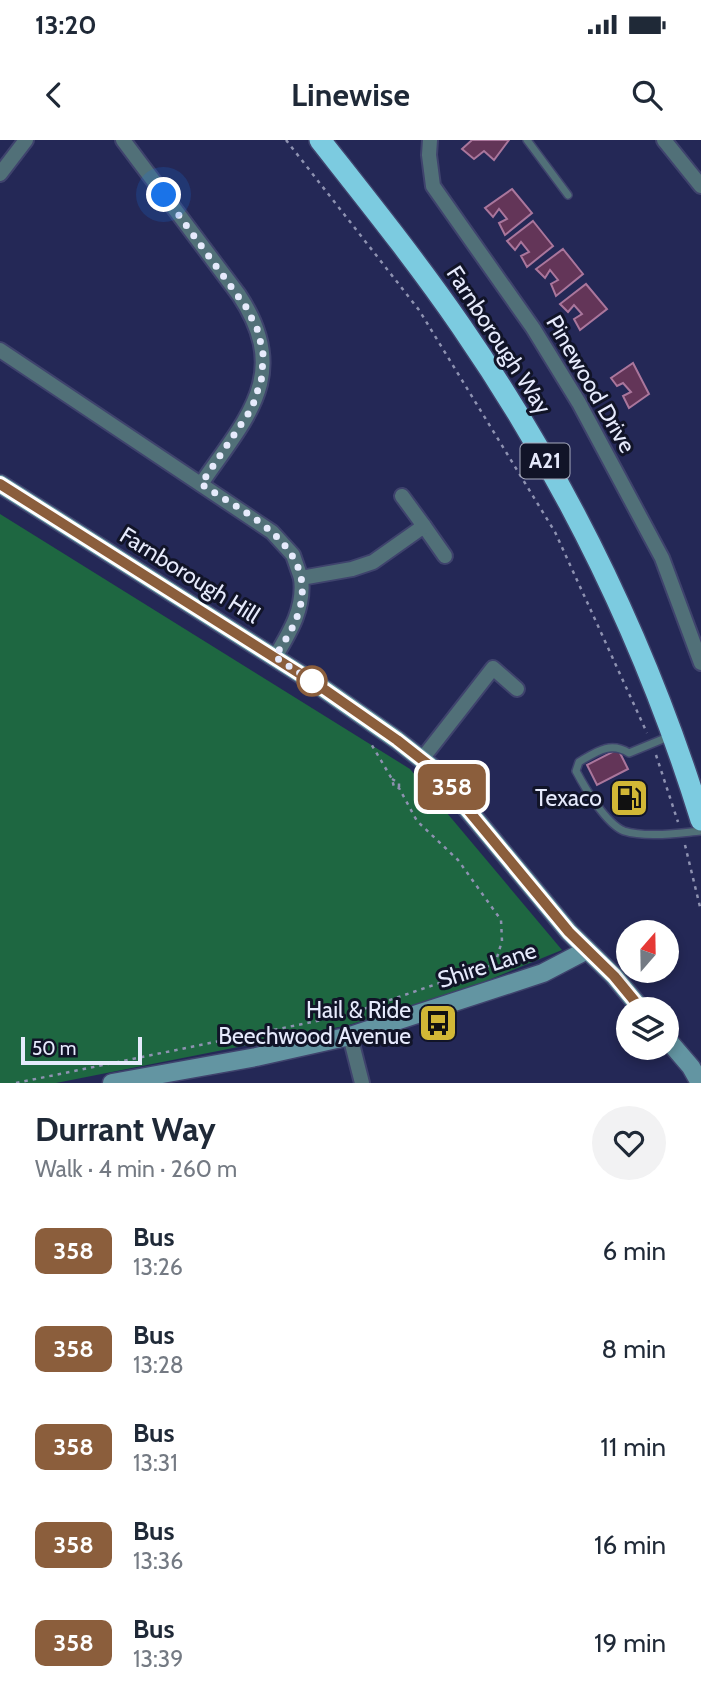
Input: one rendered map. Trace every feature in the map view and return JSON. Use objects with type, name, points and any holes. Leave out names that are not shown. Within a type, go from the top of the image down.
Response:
[{"type":"highway","name":"Farnborough Way","points":[[320,140],[438,292],[529,432],[607,580],[642,656],[662,739],[701,821]]},
{"type":"main road","name":"Farnborough Hill","points":[[0,484],[275,657],[422,759],[445,779],[552,912],[631,997]]},
{"type":"main road","name":"Shire Lane","points":[[113,1083],[256,1057],[350,1035],[543,973],[587,950]]},
{"type":"main road","points":[[679,1053],[697,1074]]},
{"type":"street","points":[[0,174],[26,140]]},
{"type":"street","points":[[123,140],[239,295],[262,342],[264,365],[257,398],[201,484]]},
{"type":"street","name":"Pinewood Drive","points":[[430,140],[433,186],[533,328],[579,403],[662,558],[701,663]]},
{"type":"street","points":[[664,140],[701,186]]},
{"type":"street","points":[[0,350],[279,538],[293,555],[301,578],[302,599],[298,613],[275,657]]},
{"type":"street","points":[[401,496],[445,556]]},
{"type":"street","points":[[301,578],[363,566],[383,556],[424,526]]},
{"type":"street","points":[[422,759],[493,668],[517,689]]},
{"type":"street","points":[[350,1035],[362,1083]]},
{"type":"lane","points":[[527,140],[568,195]]},
{"type":"lane","points":[[662,739],[629,753],[621,747],[603,748],[579,762],[576,771],[584,787],[615,826],[632,832],[701,831]]},
{"type":"path","points":[[286,140],[419,310],[555,532],[662,739],[701,911]]},
{"type":"path","points":[[16,1083],[346,1015],[495,964],[502,941],[501,920],[458,860],[417,821],[399,788],[394,787],[370,742],[366,718]]},
{"type":"green space","points":[[0,514],[410,769],[562,950],[474,986],[349,1025],[56,1083],[0,1083]]},
{"type":"building","points":[[472,140],[509,140],[494,160],[484,151],[474,159],[462,149]]},
{"type":"building","points":[[512,189],[532,213],[505,235],[499,223],[507,219],[499,209],[493,217],[485,208]]},
{"type":"building","points":[[533,221],[553,246],[527,267],[521,256],[529,252],[521,242],[515,250],[507,241]]},
{"type":"building","points":[[563,249],[583,274],[556,296],[551,284],[558,280],[550,270],[545,278],[536,269]]},
{"type":"building","points":[[586,284],[607,309],[580,330],[574,319],[582,314],[574,305],[568,312],[560,304]]},
{"type":"building","points":[[633,363],[649,394],[629,408],[623,396],[631,392],[623,383],[617,386],[611,378]]},
{"type":"building","points":[[618,749],[628,769],[597,785],[587,765]]},
{"type":"bus line","name":"358","points":[[0,484],[321,687],[434,769],[569,932],[631,997]]},
{"type":"place","name":"Texaco","points":[[629,798]]},
{"type":"place","name":"Hail & Ride Beechwood Avenue","points":[[438,1023]]},
{"type":"route","points":[[164,195],[239,295],[262,342],[264,365],[257,398],[201,484],[272,533],[293,555],[301,578],[302,599],[293,625],[275,657],[321,687],[312,681]]}]
